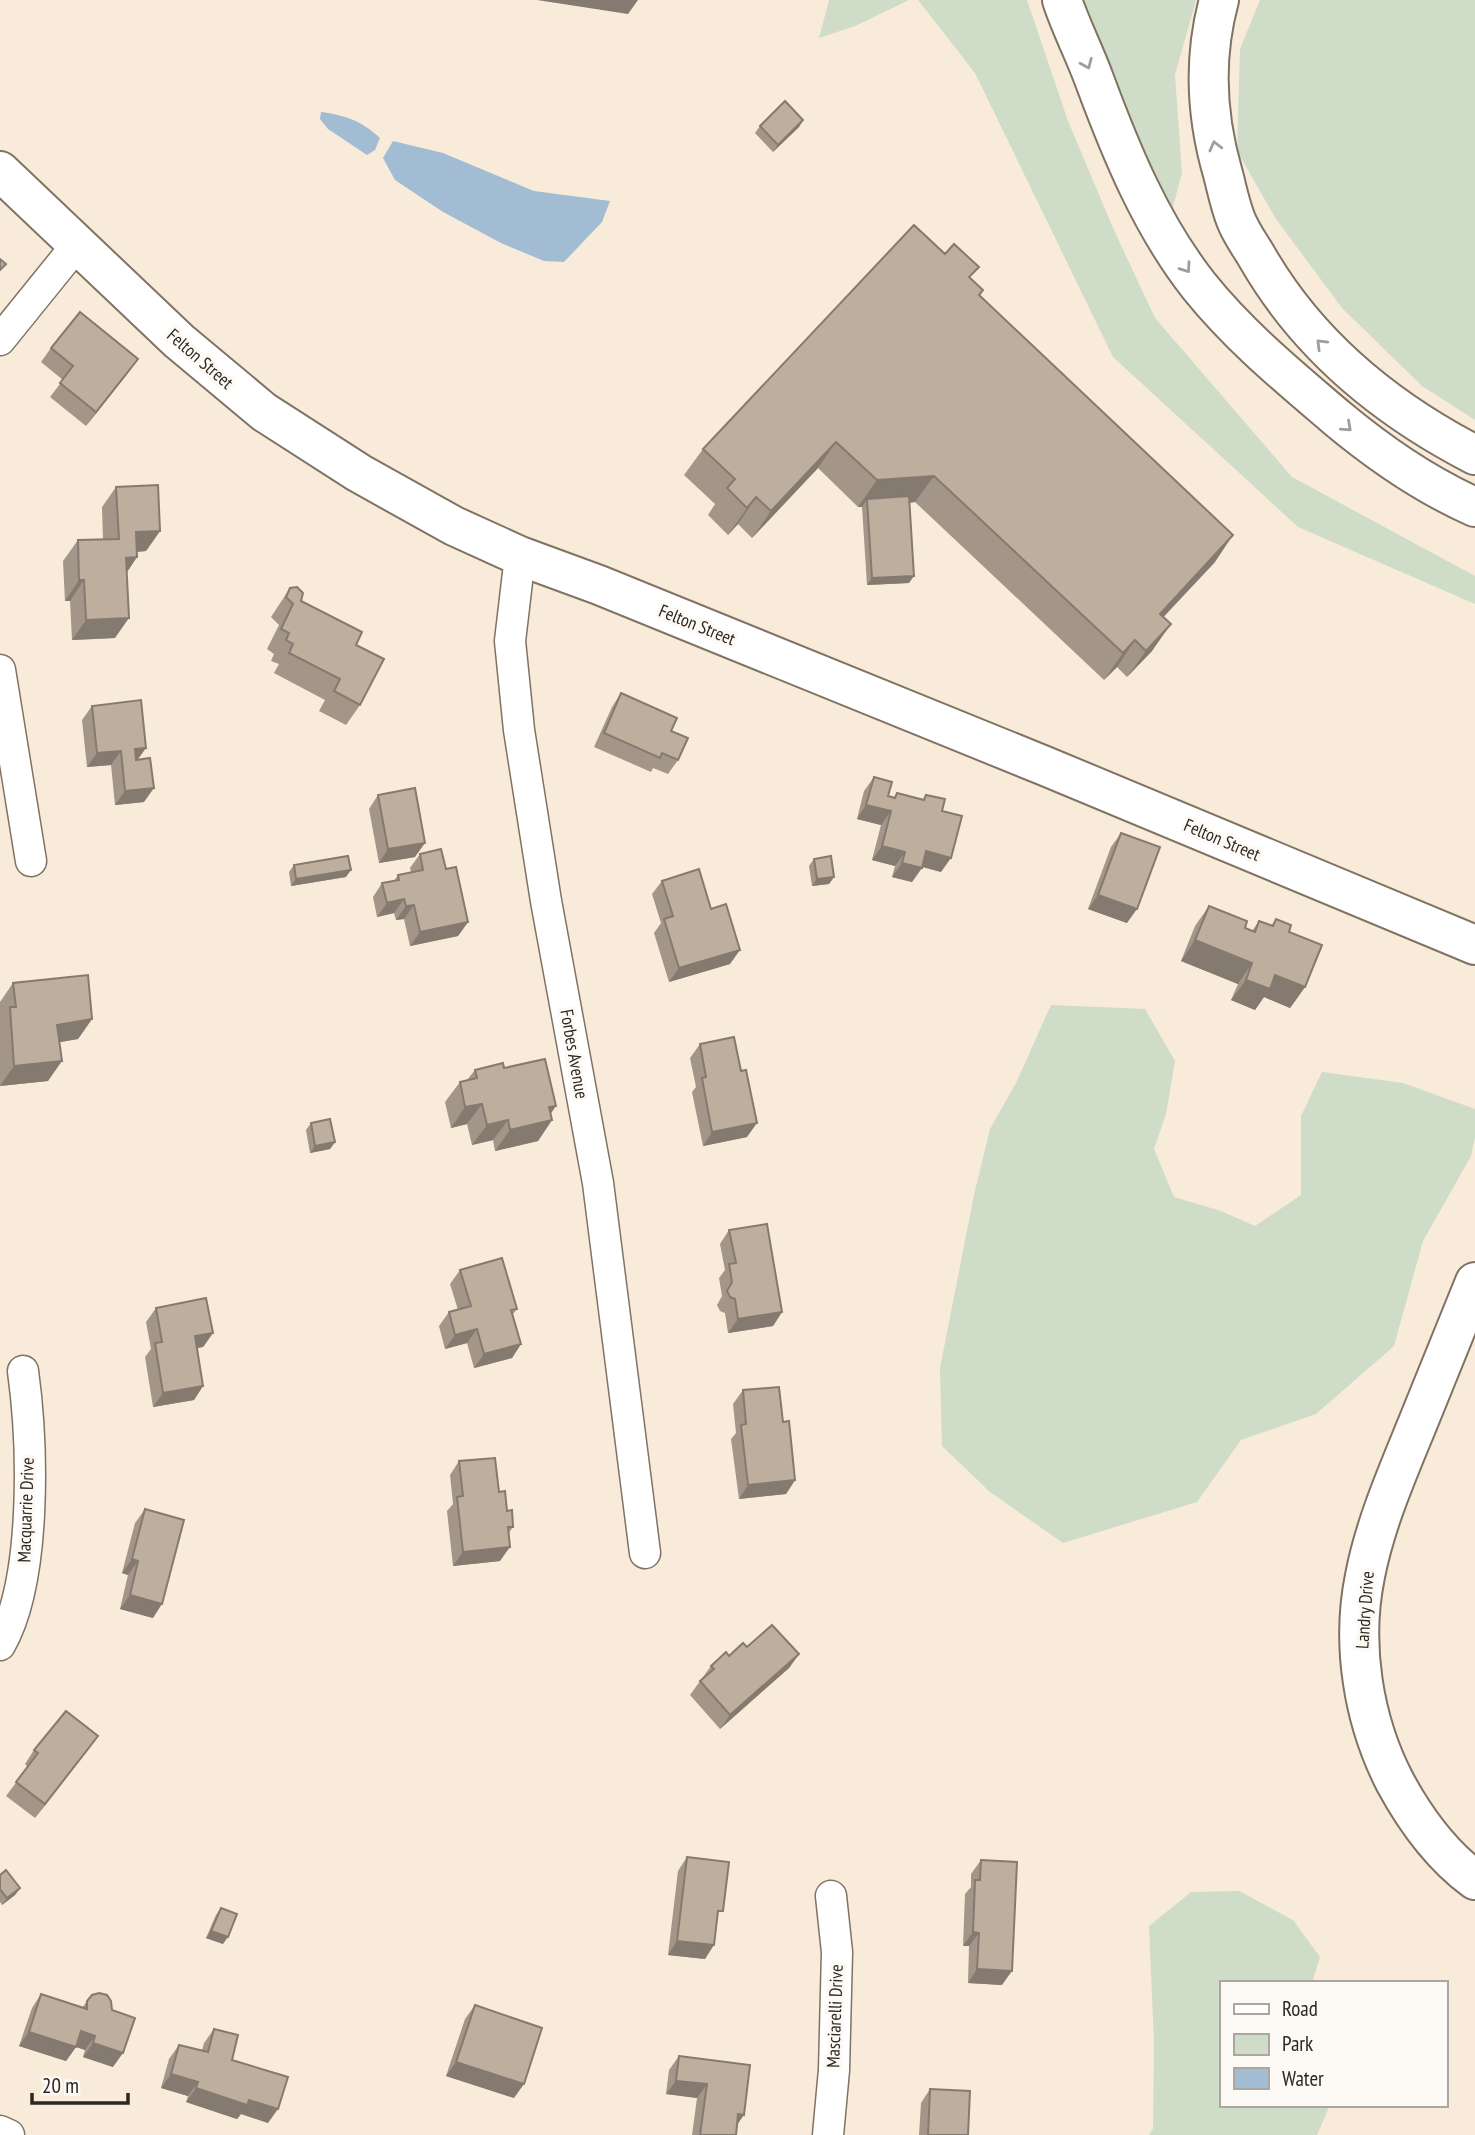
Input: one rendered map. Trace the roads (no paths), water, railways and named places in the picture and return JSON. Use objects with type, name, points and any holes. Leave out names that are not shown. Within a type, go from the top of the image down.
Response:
[{"type":"main road","points":[[1062,0],[1135,183],[1199,286],[1220,311],[1288,377],[1360,438],[1420,477],[1475,507]]},
{"type":"main road","points":[[1219,0],[1208,60],[1208,96],[1211,132],[1237,221],[1270,279],[1294,314],[1321,344],[1384,399],[1475,455]]},
{"type":"main road","name":"Felton Street","points":[[0,171],[179,341],[264,412],[406,500],[520,556],[599,585],[969,735],[1475,945]]},
{"type":"main road","name":"Landry Drive","points":[[1475,1282],[1395,1478],[1374,1540],[1365,1577],[1360,1631],[1366,1702],[1388,1768],[1427,1832],[1444,1852],[1475,1880]]},
{"type":"street","points":[[0,340],[76,246]]},
{"type":"street","name":"Forbes Avenue","points":[[520,556],[510,641],[519,730],[546,901],[598,1183],[645,1553]]},
{"type":"street","points":[[0,670],[31,861]]},
{"type":"street","name":"Macquarrie Drive","points":[[0,1645],[8,1632],[26,1564],[29,1465],[23,1371]]},
{"type":"street","name":"Masciarelli Drive","points":[[828,2135],[834,2070],[837,1952],[831,1896]]},
{"type":"street","points":[[0,2132],[9,2135]]},
{"type":"water","points":[[321,112],[345,117],[366,127],[380,138],[375,150],[367,155],[328,129],[320,119]]},
{"type":"water","points":[[393,141],[443,153],[534,191],[610,201],[602,222],[564,262],[544,261],[501,243],[443,212],[395,180],[383,158]]}]
